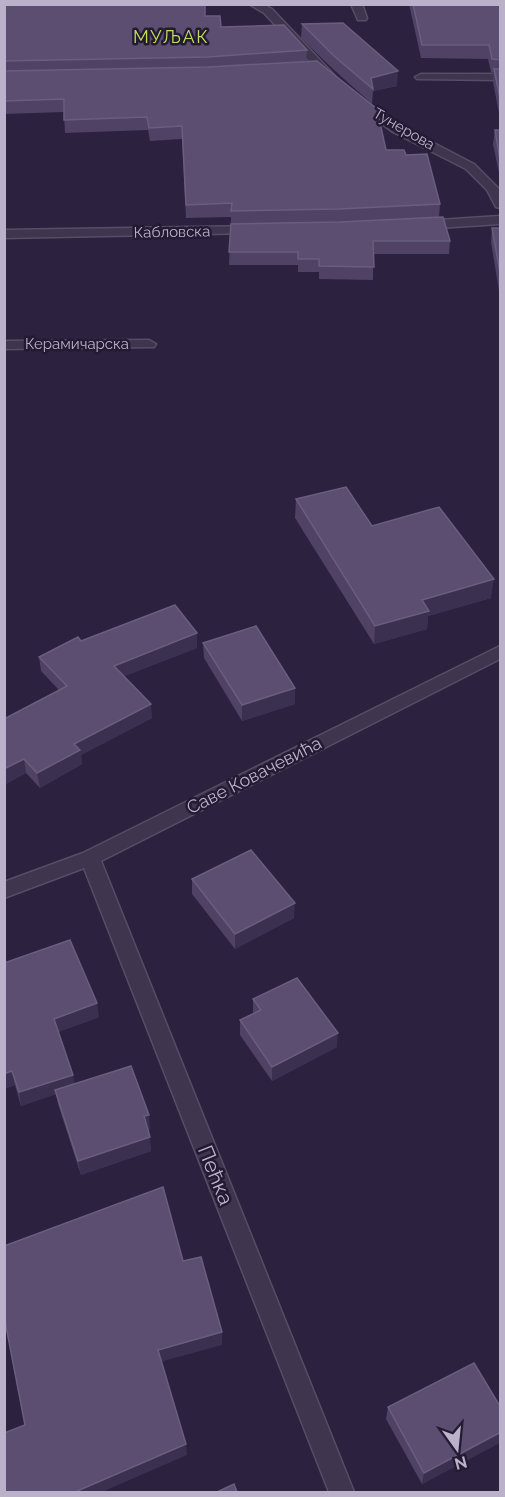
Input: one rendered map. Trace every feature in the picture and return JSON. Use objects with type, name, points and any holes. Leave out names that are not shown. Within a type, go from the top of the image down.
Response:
[{"type":"street","name":"Тунерова","points":[[254,4],[268,11],[314,68],[396,128],[473,168],[492,187],[501,204]]},
{"type":"street","points":[[356,4],[362,18]]},
{"type":"street","points":[[421,76],[501,77]]},
{"type":"street","points":[[408,225],[501,220]]},
{"type":"street","name":"Кабловска","points":[[4,234],[267,230]]},
{"type":"street","name":"Керамичарска","points":[[4,345],[149,344]]},
{"type":"street","name":"Саве Ковачевића","points":[[4,890],[90,858],[501,652]]},
{"type":"street","name":"Пећка","points":[[90,858],[341,1492]]},
{"type":"building","points":[[4,4],[205,4],[205,16],[220,16],[221,27],[284,25],[307,50],[208,57],[4,61]]},
{"type":"building","points":[[413,4],[501,4],[501,60],[492,59],[489,45],[422,45]]},
{"type":"building","points":[[343,23],[398,71],[371,78],[373,89],[334,56],[302,24]]},
{"type":"building","points":[[317,61],[377,109],[386,150],[404,150],[406,155],[427,154],[440,204],[231,211],[232,203],[186,205],[182,126],[149,128],[147,117],[64,120],[64,99],[4,101],[4,71],[208,67]]},
{"type":"building","points":[[494,69],[501,69],[501,103]]},
{"type":"building","points":[[495,130],[501,130],[501,160],[500,160]]},
{"type":"building","points":[[443,217],[450,241],[373,241],[374,267],[319,266],[319,259],[298,259],[298,252],[229,252],[231,224]]},
{"type":"building","points":[[492,228],[501,228],[501,278]]},
{"type":"building","points":[[346,487],[372,526],[439,507],[494,579],[422,600],[429,611],[375,626],[296,499]]},
{"type":"building","points":[[175,605],[197,633],[114,666],[151,704],[74,744],[80,750],[37,773],[24,759],[4,769],[4,719],[67,686],[39,657],[78,637],[81,641]]},
{"type":"building","points":[[256,626],[295,688],[242,705],[203,643]]},
{"type":"building","points":[[251,850],[295,903],[235,934],[192,879]]},
{"type":"building","points":[[70,940],[97,1003],[54,1019],[73,1075],[19,1092],[12,1071],[4,1074],[4,963]]},
{"type":"building","points":[[297,978],[338,1033],[272,1067],[240,1020],[261,1010],[253,999]]},
{"type":"building","points":[[131,1066],[149,1115],[144,1116],[150,1137],[78,1161],[55,1090]]},
{"type":"building","points":[[163,1187],[183,1261],[201,1257],[222,1332],[158,1350],[186,1444],[75,1492],[4,1492],[4,1433],[25,1425],[4,1316],[4,1246]]},
{"type":"building","points":[[474,1363],[501,1408],[501,1432],[424,1473],[388,1407]]},
{"type":"building","points":[[234,1484],[237,1492],[217,1492]]},
{"type":"district","name":"МУЉАК","points":[[171,36]]}]
